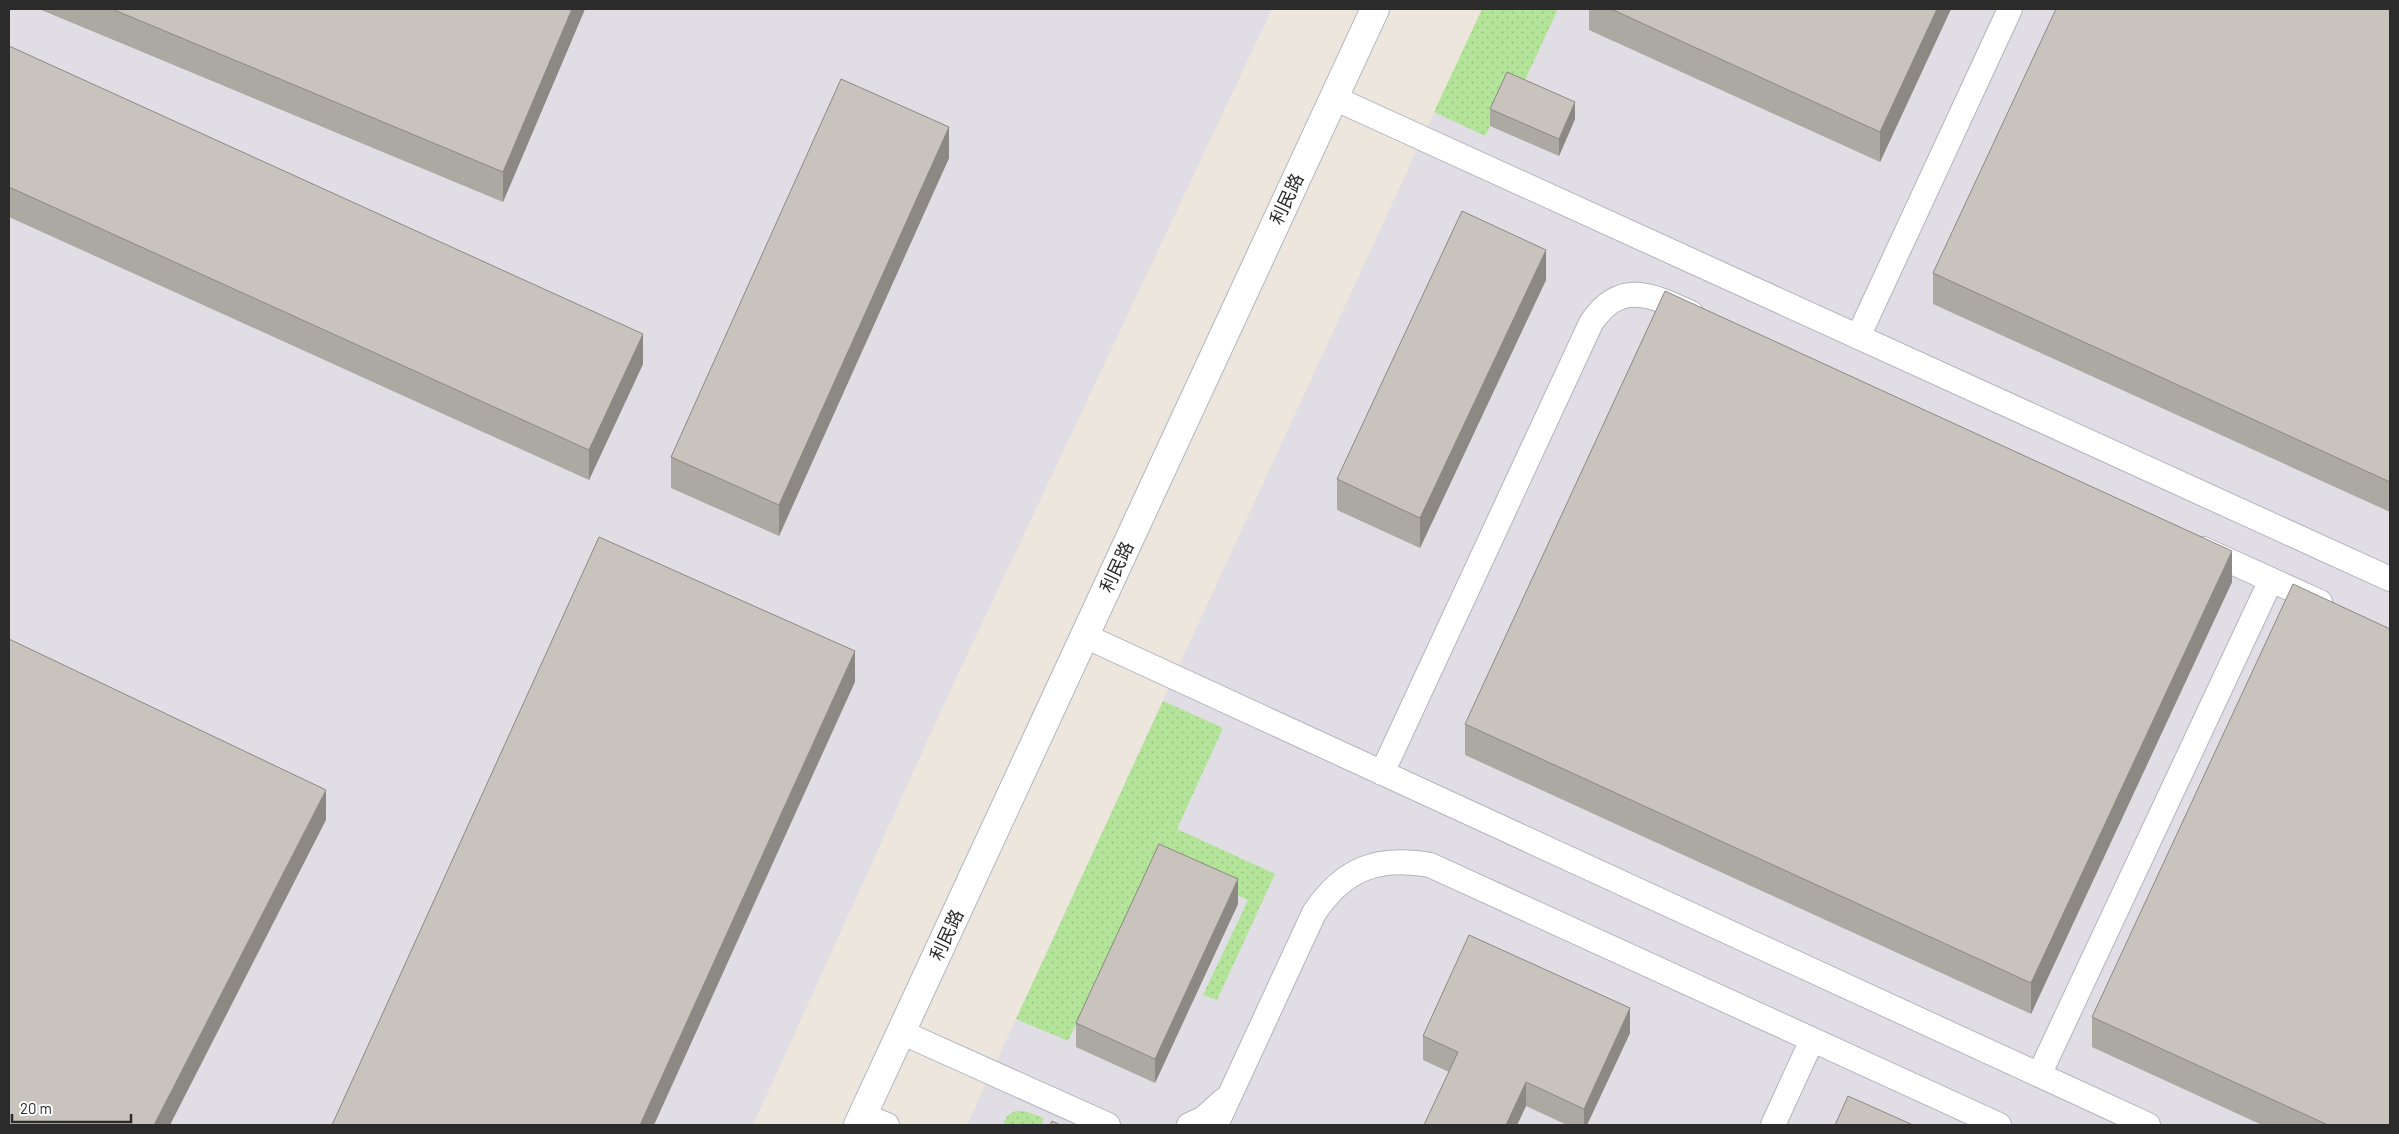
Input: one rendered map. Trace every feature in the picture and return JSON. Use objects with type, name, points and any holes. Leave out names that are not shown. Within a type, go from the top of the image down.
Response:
[{"type":"main road","name":"利民路","points":[[869,1122],[902,1032],[1375,9]]},
{"type":"lane","points":[[1858,336],[2010,9]]},
{"type":"lane","points":[[1334,98],[2390,579]]},
{"type":"lane","points":[[1382,773],[1591,324],[1599,311],[1610,302],[1639,294],[1654,296],[1708,321]]},
{"type":"lane","points":[[2180,538],[2339,611]]},
{"type":"lane","points":[[2039,1075],[2271,580]]},
{"type":"lane","points":[[1085,636],[2148,1125]]},
{"type":"lane","points":[[1216,1125],[1314,913],[1324,898],[1347,878],[1386,861],[1406,861],[1430,865],[1999,1125]]},
{"type":"lane","points":[[902,1032],[1108,1125]]},
{"type":"lane","points":[[1773,1125],[1812,1040]]},
{"type":"lane","points":[[1189,1125],[1204,1118],[1232,1090]]},
{"type":"shaded area","points":[[9,9],[1272,9],[950,691],[753,1125],[9,1125]]},
{"type":"shaded area","points":[[1482,9],[2390,9],[2390,1125],[967,1125]]},
{"type":"green space","points":[[1482,9],[1558,9],[1519,93],[1507,89],[1485,136],[1434,112]]},
{"type":"green space","points":[[1163,701],[1223,728],[1177,829],[1275,874],[1217,1000],[1203,995],[1248,900],[1154,858],[1068,1041],[1016,1019]]},
{"type":"green space","points":[[1015,1111],[1024,1111],[1044,1118],[1041,1125],[1003,1125],[1007,1116]]},
{"type":"building","points":[[112,9],[572,9],[503,172]]},
{"type":"building","points":[[1611,9],[1937,9],[1880,132]]},
{"type":"building","points":[[2056,9],[2390,9],[2390,482],[1933,273]]},
{"type":"building","points":[[9,46],[643,334],[589,450],[9,187]]},
{"type":"building","points":[[1507,72],[1575,102],[1559,139],[1490,109]]},
{"type":"building","points":[[841,79],[949,127],[779,505],[671,457]]},
{"type":"building","points":[[1462,211],[1546,250],[1420,518],[1337,479]]},
{"type":"building","points":[[1665,291],[2232,551],[2031,983],[1465,724]]},
{"type":"building","points":[[599,537],[855,651],[640,1125],[332,1125]]},
{"type":"building","points":[[2293,584],[2390,629],[2390,1125],[2328,1125],[2092,1017]]},
{"type":"building","points":[[9,639],[326,790],[154,1125],[9,1125]]},
{"type":"building","points":[[1159,844],[1238,879],[1155,1059],[1076,1023]]},
{"type":"building","points":[[1469,935],[1630,1008],[1584,1109],[1526,1082],[1506,1125],[1424,1125],[1458,1052],[1423,1036]]},
{"type":"building","points":[[1848,1096],[1913,1125],[1835,1125]]},
{"type":"building","points":[[1052,1121],[1060,1125],[1050,1125]]}]
